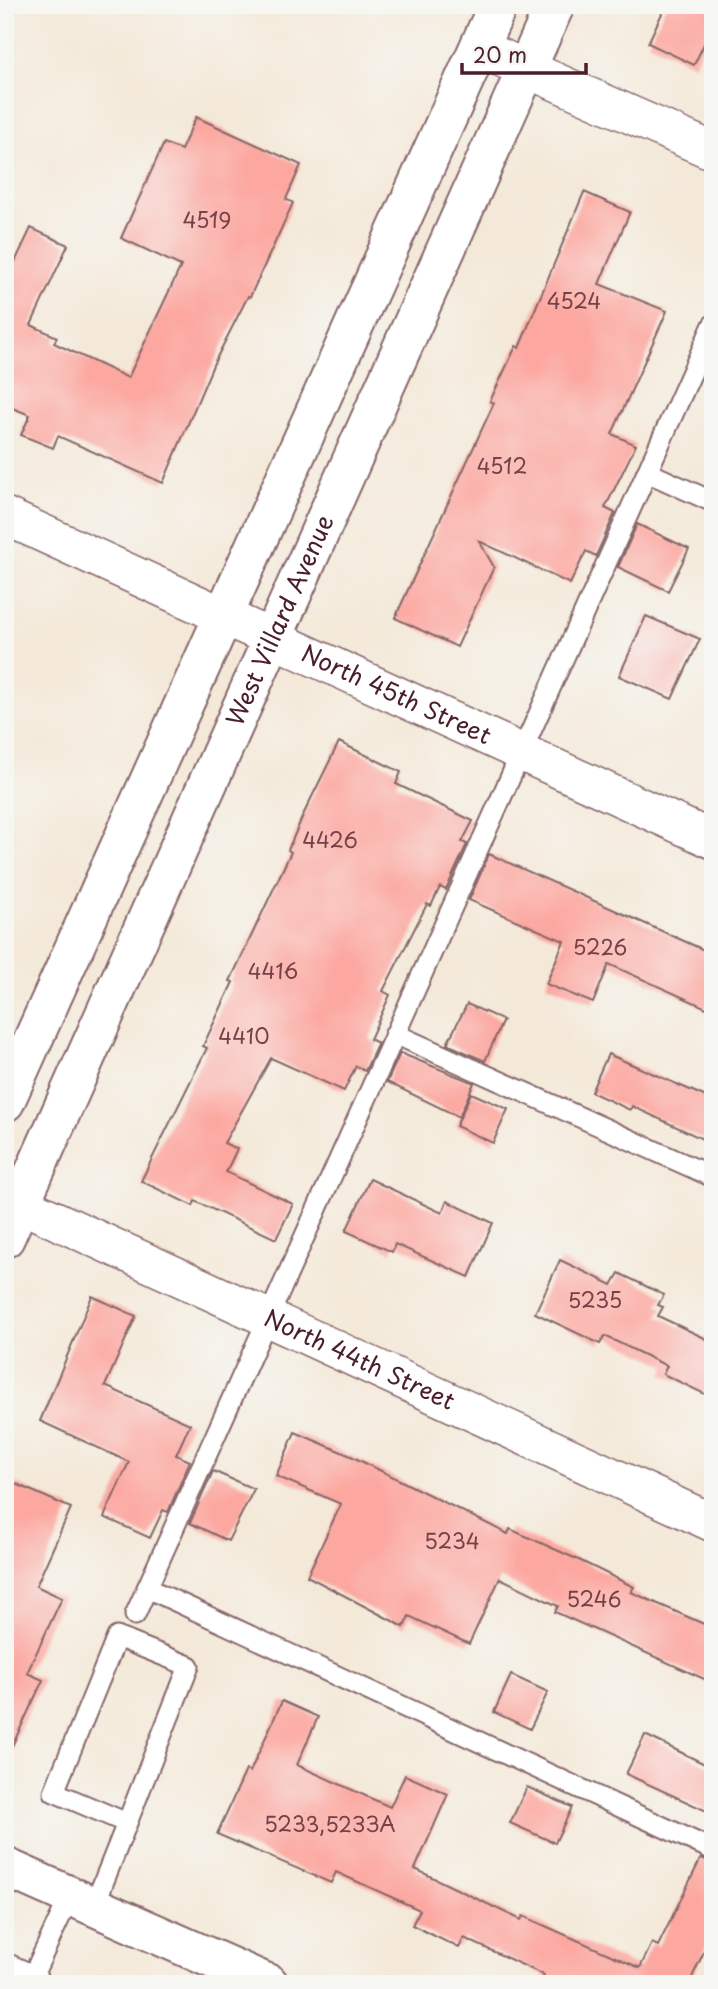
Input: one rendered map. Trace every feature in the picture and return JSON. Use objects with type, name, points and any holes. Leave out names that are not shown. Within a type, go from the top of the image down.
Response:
[{"type":"street","points":[[5,1102],[498,5]]},
{"type":"street","name":"West Villard Avenue","points":[[5,1238],[13,1200],[273,639],[555,5]]},
{"type":"street","points":[[479,48],[713,151]]},
{"type":"street","name":"North 45th Street","points":[[5,516],[522,750],[713,840]]},
{"type":"street","name":"North 44th Street","points":[[13,1200],[713,1522]]},
{"type":"street","points":[[5,1867],[269,1984]]},
{"type":"street","points":[[5,1973],[29,1984]]},
{"type":"lane","points":[[135,1615],[713,326]]},
{"type":"lane","points":[[647,472],[713,502]]},
{"type":"lane","points":[[395,1034],[713,1177]]},
{"type":"lane","points":[[147,1588],[713,1850]]},
{"type":"lane","points":[[29,1984],[82,1901],[127,1823],[189,1666],[117,1637],[54,1792],[127,1823]]},
{"type":"building","points":[[666,5],[713,5],[713,25],[694,65],[648,43]]},
{"type":"building","points":[[196,117],[301,165],[286,199],[293,203],[250,297],[248,296],[213,365],[163,483],[58,436],[53,448],[21,435],[30,415],[5,405],[5,283],[31,228],[68,245],[31,325],[57,337],[54,343],[128,378],[181,266],[121,238],[164,143],[181,150]]},
{"type":"building","points":[[584,192],[630,212],[599,284],[667,311],[612,434],[636,445],[605,508],[615,513],[596,556],[586,551],[570,584],[479,541],[494,567],[457,647],[395,618],[494,403],[490,401],[516,346],[519,348]]},
{"type":"building","points":[[637,524],[689,549],[668,591],[618,567]]},
{"type":"building","points":[[646,616],[700,639],[672,699],[619,676]]},
{"type":"building","points":[[339,742],[401,772],[396,784],[473,821],[462,842],[467,844],[446,890],[440,887],[431,906],[427,904],[383,991],[390,995],[370,1039],[378,1043],[365,1071],[356,1066],[344,1091],[271,1058],[224,1143],[237,1149],[226,1172],[293,1204],[276,1239],[195,1201],[193,1206],[141,1181],[207,1048],[203,1046],[233,982],[230,981],[291,852],[288,850],[304,813]]},
{"type":"building","points":[[489,854],[713,954],[713,1011],[609,964],[593,1003],[546,984],[564,941],[469,900]]},
{"type":"building","points":[[467,1004],[503,1020],[485,1061],[447,1044]]},
{"type":"building","points":[[400,1053],[474,1083],[459,1117],[387,1082]]},
{"type":"building","points":[[608,1054],[713,1100],[713,1144],[632,1106],[630,1110],[591,1092]]},
{"type":"building","points":[[471,1093],[508,1109],[493,1143],[456,1126]]},
{"type":"building","points":[[370,1179],[442,1213],[447,1201],[493,1223],[469,1277],[395,1244],[392,1252],[346,1231]]},
{"type":"building","points":[[560,1260],[612,1285],[619,1273],[664,1295],[658,1305],[663,1307],[658,1316],[713,1342],[713,1398],[663,1374],[667,1366],[605,1336],[600,1344],[535,1313]]},
{"type":"building","points":[[92,1296],[136,1316],[105,1386],[190,1424],[176,1455],[190,1461],[168,1512],[163,1510],[150,1538],[104,1517],[129,1462],[40,1421]]},
{"type":"building","points":[[295,1432],[351,1456],[508,1534],[510,1529],[581,1561],[634,1587],[631,1592],[713,1628],[713,1683],[555,1612],[558,1606],[500,1578],[469,1644],[409,1616],[404,1627],[307,1576],[341,1504],[276,1476]]},
{"type":"building","points":[[213,1471],[254,1489],[228,1541],[190,1523]]},
{"type":"building","points":[[5,1479],[71,1508],[36,1586],[62,1598],[27,1673],[43,1680],[5,1761]]},
{"type":"building","points":[[511,1675],[548,1692],[530,1729],[494,1712]]},
{"type":"building","points":[[282,1701],[318,1717],[297,1765],[390,1807],[405,1775],[448,1794],[415,1869],[521,1920],[523,1916],[640,1968],[652,1943],[658,1946],[701,1858],[713,1862],[713,1932],[689,1984],[540,1984],[544,1975],[464,1938],[459,1948],[412,1925],[420,1910],[336,1872],[331,1883],[217,1834],[246,1770],[250,1772]]},
{"type":"building","points":[[645,1735],[713,1768],[713,1814],[626,1774]]},
{"type":"building","points":[[527,1787],[572,1807],[555,1843],[510,1823]]}]
